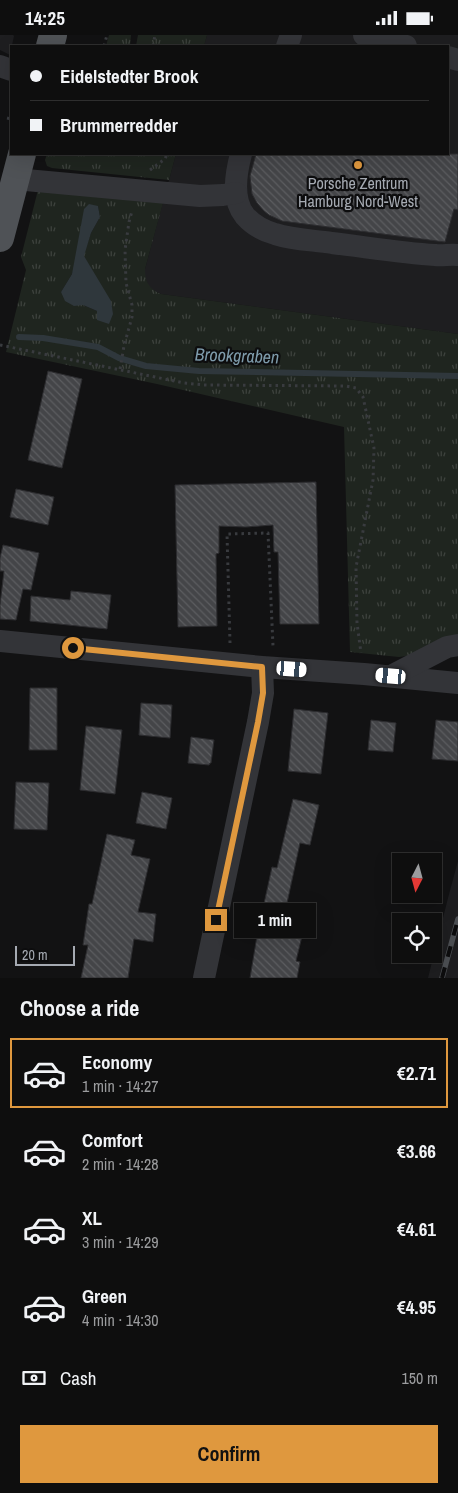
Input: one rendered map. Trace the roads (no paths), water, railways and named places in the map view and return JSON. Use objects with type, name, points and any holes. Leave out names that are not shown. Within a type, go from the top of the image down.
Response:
[{"type":"main road","points":[[0,238],[18,166]]},
{"type":"street","points":[[364,35],[402,45]]},
{"type":"street","points":[[242,155],[238,166],[236,193],[239,205],[244,215],[254,224],[275,235],[436,255],[458,255]]},
{"type":"street","points":[[18,166],[137,190],[200,196],[236,193]]},
{"type":"street","points":[[0,641],[268,668],[391,676],[458,683]]},
{"type":"street","points":[[391,676],[447,647],[458,645]]},
{"type":"street","points":[[204,978],[268,668]]},
{"type":"waterway","name":"Brookgraben","points":[[19,337],[43,338],[98,347],[119,358],[146,366],[199,371],[458,376]]},
{"type":"railway","points":[[442,978],[458,919]]},
{"type":"place","name":"Porsche Zentrum Hamburg Nord-West","points":[[358,165]]}]
